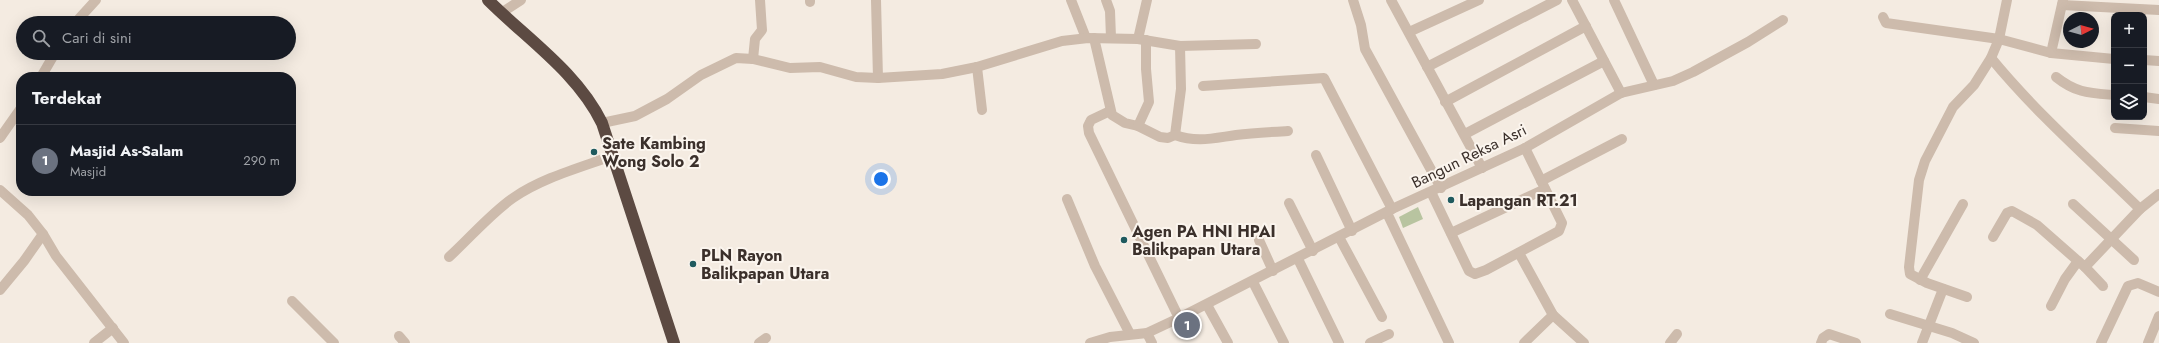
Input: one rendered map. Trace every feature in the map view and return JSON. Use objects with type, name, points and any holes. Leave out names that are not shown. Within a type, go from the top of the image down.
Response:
[{"type":"highway","points":[[488,0],[560,66],[597,112],[602,123],[674,343]]},
{"type":"street","points":[[81,16],[96,0]]},
{"type":"street","points":[[501,13],[522,0]]},
{"type":"street","points":[[753,59],[756,39],[762,30],[760,0]]},
{"type":"street","points":[[876,0],[878,78]]},
{"type":"street","points":[[1071,0],[1090,38],[1110,111],[1117,119],[1138,126],[1160,137],[1168,138],[1175,135],[1188,140],[1206,140],[1236,135],[1288,131]]},
{"type":"street","points":[[1106,0],[1110,11],[1111,38]]},
{"type":"street","points":[[1138,126],[1149,102],[1142,40],[1147,0]]},
{"type":"street","points":[[1353,0],[1361,24],[1365,49],[1441,188]]},
{"type":"street","points":[[1392,0],[1445,102],[1465,134],[1482,168]]},
{"type":"street","points":[[1409,32],[1479,0]]},
{"type":"street","points":[[1427,66],[1558,0]]},
{"type":"street","points":[[1572,0],[1621,93]]},
{"type":"street","points":[[1614,0],[1654,85]]},
{"type":"street","points":[[1968,297],[1920,280],[1910,274],[1909,267],[1919,180],[1925,161],[1953,107],[1974,85],[1991,58],[1999,39],[2007,0]]},
{"type":"street","points":[[2051,53],[2063,3],[2159,10]]},
{"type":"street","points":[[1883,17],[1886,23],[1999,39],[2051,53],[2111,59]]},
{"type":"street","name":"Bangun Reksa Asri","points":[[1090,343],[1099,339],[1147,333],[1180,318],[1390,211],[1525,148],[1621,93],[1673,81],[1748,42],[1784,20]]},
{"type":"street","points":[[1445,102],[1586,26]]},
{"type":"street","points":[[602,123],[635,116],[667,99],[701,75],[736,58],[753,59],[790,68],[820,68],[856,77],[878,78],[942,74],[977,67],[1062,41],[1090,38],[1142,40],[1180,46],[1256,44]]},
{"type":"street","points":[[1175,135],[1181,90],[1180,46]]},
{"type":"street","points":[[1991,58],[2013,84],[2056,129],[2140,209]]},
{"type":"street","points":[[44,72],[51,60]]},
{"type":"street","points":[[2147,60],[2159,61]]},
{"type":"street","points":[[1465,134],[1604,61]]},
{"type":"street","points":[[977,67],[982,110]]},
{"type":"street","points":[[2056,77],[2068,86],[2082,92],[2111,95]]},
{"type":"street","points":[[1203,86],[1324,78],[1390,211],[1448,343]]},
{"type":"street","points":[[2147,97],[2159,98]]},
{"type":"street","points":[[1110,111],[1091,120],[1088,126],[1089,133],[1180,318]]},
{"type":"street","points":[[0,138],[16,115]]},
{"type":"street","points":[[2115,128],[2159,131]]},
{"type":"street","points":[[1451,233],[1543,185],[1622,139]]},
{"type":"street","points":[[1431,192],[1469,271],[1472,273],[1479,273],[1560,231],[1562,227],[1562,223],[1525,148]]},
{"type":"street","points":[[1316,155],[1352,231]]},
{"type":"street","points":[[449,257],[512,199],[524,191],[612,156]]},
{"type":"street","points":[[0,190],[28,215],[43,234],[56,256],[124,343]]},
{"type":"street","points":[[2051,306],[2065,279],[2111,239],[2140,209],[2159,194]]},
{"type":"street","points":[[1067,199],[1095,266],[1130,334]]},
{"type":"street","points":[[1290,203],[1313,251]]},
{"type":"street","points":[[1920,280],[1963,204]]},
{"type":"street","points":[[2073,204],[2134,260]]},
{"type":"street","points":[[1993,236],[2006,213],[2012,211],[2037,225],[2082,264],[2103,286]]},
{"type":"street","points":[[1,288],[24,261],[43,234]]},
{"type":"street","points":[[1339,237],[1382,317]]},
{"type":"street","points":[[1259,240],[1273,271]]},
{"type":"street","points":[[1519,253],[1553,315],[1584,343]]},
{"type":"street","points":[[1298,259],[1339,343]]},
{"type":"street","points":[[1253,282],[1284,343]]},
{"type":"street","points":[[2101,343],[2128,286],[2138,284],[2159,292]]},
{"type":"street","points":[[1922,343],[1943,289]]},
{"type":"street","points":[[292,301],[334,343]]},
{"type":"street","points":[[1207,305],[1228,343]]},
{"type":"street","points":[[1890,314],[1952,333],[1974,343]]},
{"type":"street","points":[[1524,343],[1553,315]]},
{"type":"street","points":[[2148,343],[2159,316]]},
{"type":"street","points":[[94,343],[113,328]]},
{"type":"street","points":[[1147,333],[1152,343]]},
{"type":"street","points":[[1370,343],[1389,334]]},
{"type":"street","points":[[1670,343],[1677,334]]},
{"type":"street","points":[[1821,343],[1823,338],[1829,334],[1856,343]]},
{"type":"green space","name":"Lapangan RT.21","points":[[1418,207],[1423,219],[1403,228],[1399,217]]},
{"type":"place","name":"Sate Kambing Wong Solo 2","points":[[594,152]]},
{"type":"place","name":"Lapangan RT.21","points":[[1451,200]]},
{"type":"place","name":"Agen PA HNI HPAI Balikpapan Utara","points":[[1124,240]]},
{"type":"place","name":"PLN Rayon Balikpapan Utara","points":[[693,264]]},
{"type":"place","name":"Masjid As-Salam","points":[[1187,325]]}]
